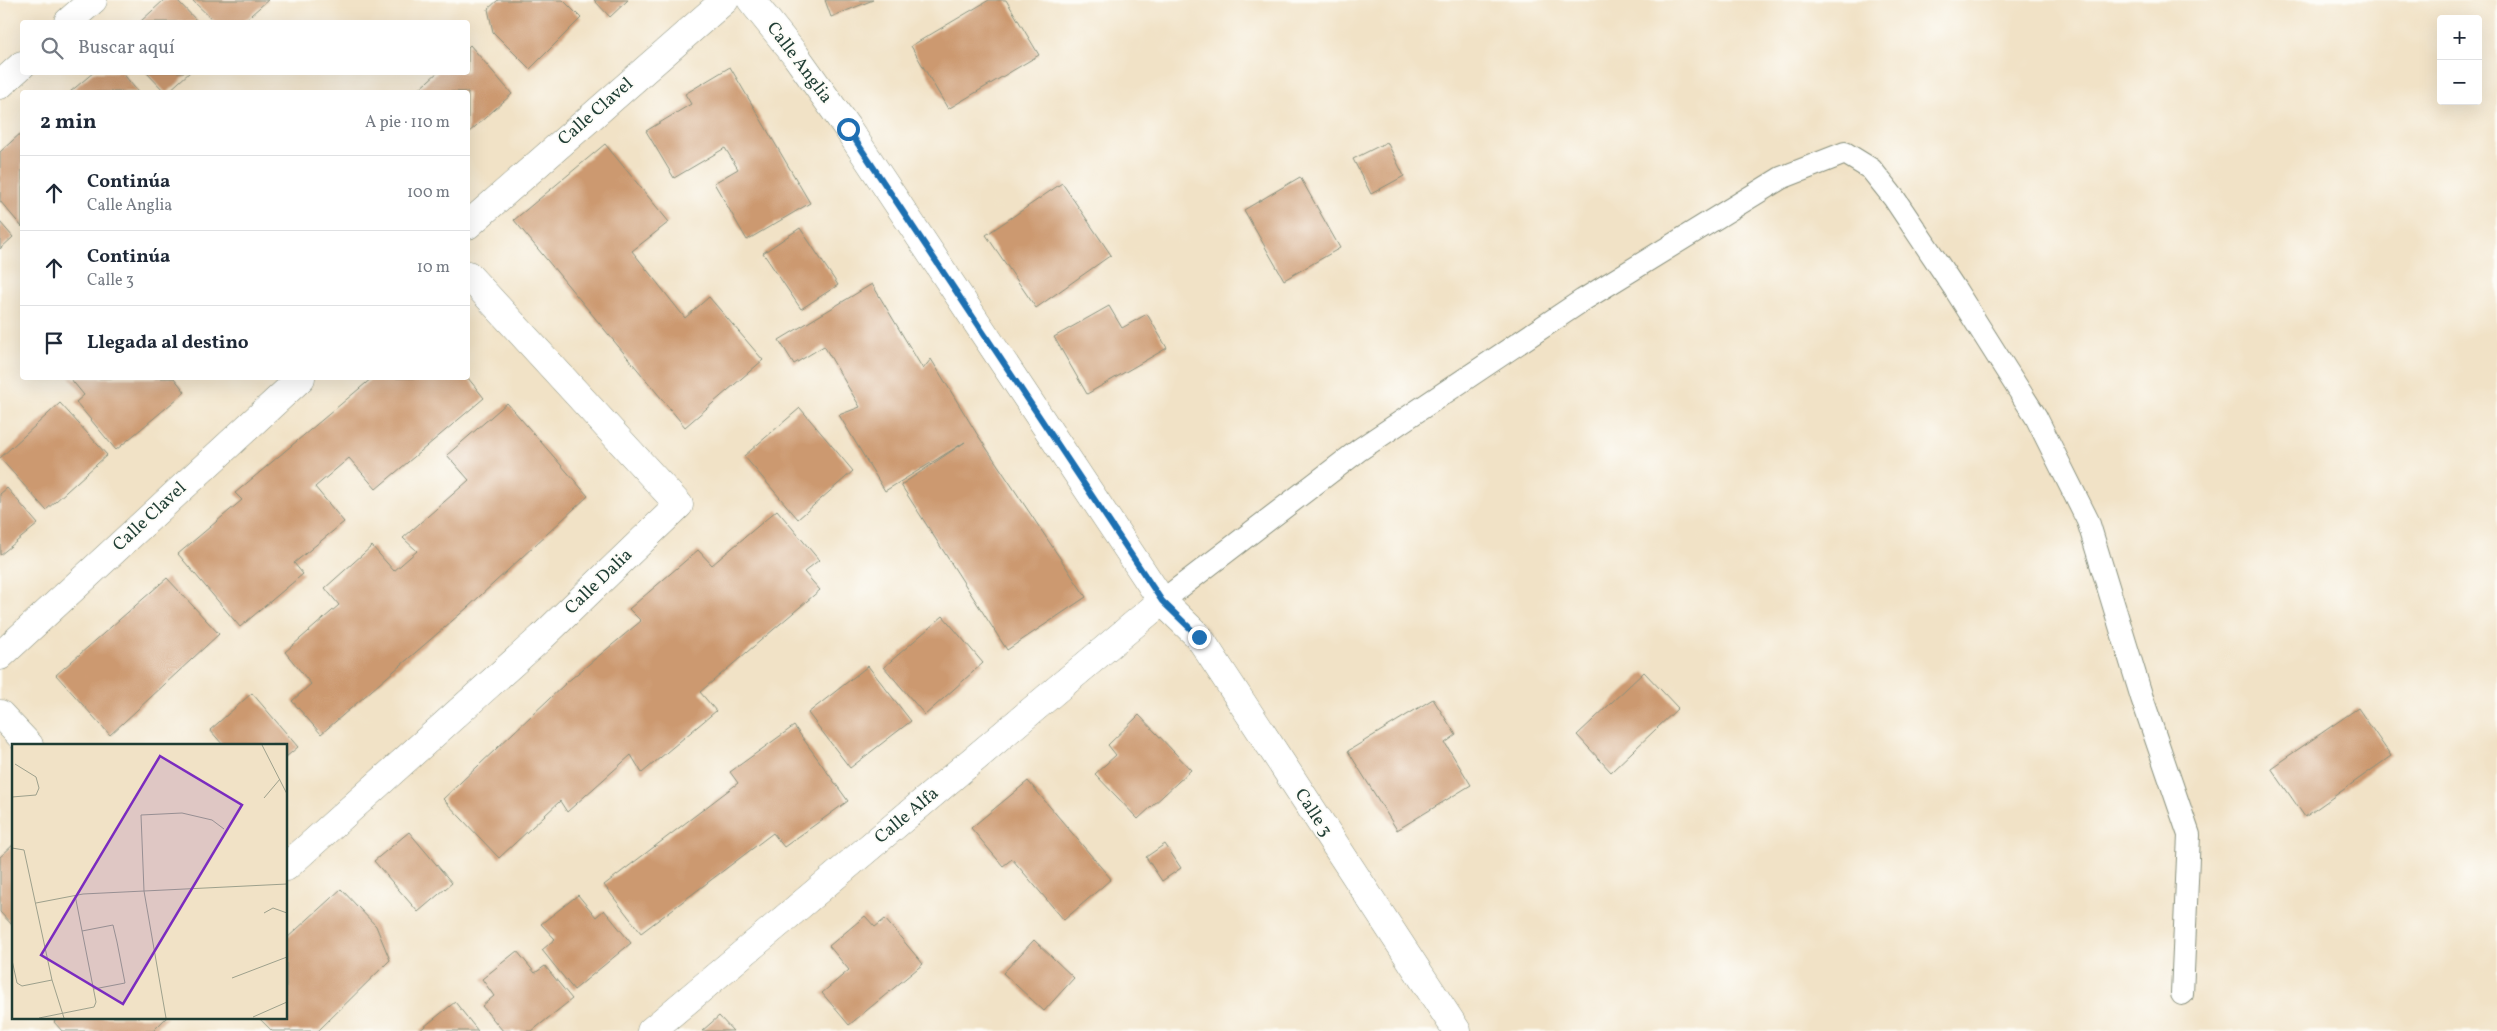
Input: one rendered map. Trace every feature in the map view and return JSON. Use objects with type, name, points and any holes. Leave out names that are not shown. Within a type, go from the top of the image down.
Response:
[{"type":"street","points":[[70,20],[93,0]]},
{"type":"street","name":"Calle Clavel","points":[[470,223],[725,0]]},
{"type":"street","name":"Calle Anglia","points":[[751,0],[796,56],[848,129],[1162,601]]},
{"type":"street","points":[[0,86],[20,67]]},
{"type":"street","name":"Calle Dalia","points":[[288,865],[542,638],[679,505],[470,277]]},
{"type":"street","name":"Calle Clavel","points":[[0,656],[299,380]]},
{"type":"street","name":"Calle Alfa","points":[[651,1031],[1162,601]]},
{"type":"street","name":"Calle 3","points":[[1162,601],[1199,637],[1457,1031]]},
{"type":"street","points":[[0,714],[28,744]]},
{"type":"lane","points":[[1162,601],[1360,450],[1584,300],[1781,178],[1845,153],[1871,169],[1894,198],[1955,289],[2036,417],[2088,521],[2142,698],[2189,835],[2182,994]]},
{"type":"building","points":[[164,0],[177,0],[196,20],[142,20]]},
{"type":"building","points":[[192,0],[268,0],[245,20],[213,20]]},
{"type":"building","points":[[498,0],[563,0],[581,18],[530,69],[493,32],[488,9]]},
{"type":"building","points":[[594,0],[628,0],[610,17]]},
{"type":"building","points":[[825,0],[873,0],[831,17]]},
{"type":"building","points":[[989,0],[1006,0],[1039,55],[948,109],[911,46]]},
{"type":"building","points":[[470,45],[512,94],[470,131],[470,90],[418,90],[435,75],[470,75]]},
{"type":"building","points":[[730,67],[810,203],[747,240],[714,183],[738,169],[725,148],[674,178],[646,131],[691,104],[685,94]]},
{"type":"building","points":[[90,75],[124,75],[136,90],[72,90]]},
{"type":"building","points":[[149,75],[187,75],[170,90],[163,90]]},
{"type":"building","points":[[20,134],[20,225],[0,201],[0,152]]},
{"type":"building","points":[[1387,142],[1404,176],[1371,194],[1353,159]]},
{"type":"building","points":[[605,144],[669,222],[632,251],[685,318],[709,297],[763,360],[685,427],[514,220]]},
{"type":"building","points":[[1300,177],[1340,248],[1284,280],[1244,210]]},
{"type":"building","points":[[1062,183],[1111,255],[1036,308],[986,235]]},
{"type":"building","points":[[0,222],[13,237],[0,249]]},
{"type":"building","points":[[800,228],[838,285],[801,309],[763,253]]},
{"type":"building","points":[[872,284],[923,369],[931,359],[977,434],[1086,597],[1007,650],[901,485],[965,442],[885,491],[839,415],[860,407],[824,346],[794,364],[779,340]]},
{"type":"building","points":[[1109,306],[1122,328],[1147,314],[1167,348],[1087,394],[1054,337]]},
{"type":"building","points":[[72,380],[176,380],[185,392],[116,450],[76,402],[84,395]]},
{"type":"building","points":[[370,380],[470,380],[484,398],[376,489],[349,458],[315,487],[344,522],[294,563],[303,574],[240,627],[178,554],[242,500],[235,493]]},
{"type":"building","points":[[60,403],[107,455],[46,510],[0,458]]},
{"type":"building","points":[[507,403],[588,496],[467,608],[321,734],[292,701],[311,684],[285,652],[339,605],[325,588],[372,546],[394,571],[417,551],[403,538],[469,480],[447,455]]},
{"type":"building","points":[[800,408],[853,471],[798,519],[744,456]]},
{"type":"building","points":[[7,488],[38,524],[0,555],[0,494]]},
{"type":"building","points":[[777,510],[819,560],[804,572],[820,590],[700,692],[716,711],[642,773],[631,755],[567,812],[560,801],[499,858],[443,799],[566,683],[641,621],[629,609],[698,550],[712,565]]},
{"type":"building","points":[[167,578],[219,634],[110,735],[56,675]]},
{"type":"building","points":[[943,616],[983,663],[925,715],[884,667]]},
{"type":"building","points":[[868,666],[911,721],[850,768],[808,713]]},
{"type":"building","points":[[1644,672],[1678,708],[1611,772],[1577,735]]},
{"type":"building","points":[[252,693],[298,747],[288,755],[288,744],[222,744],[210,730]]},
{"type":"building","points":[[1433,699],[1456,735],[1445,743],[1471,785],[1397,830],[1348,751]]},
{"type":"building","points":[[2358,708],[2391,756],[2305,817],[2271,768]]},
{"type":"building","points":[[1139,715],[1191,770],[1138,819],[1095,774],[1116,755],[1108,745]]},
{"type":"building","points":[[794,726],[848,801],[784,847],[773,833],[641,933],[604,885],[738,783],[730,772]]},
{"type":"building","points":[[1028,781],[1111,879],[1064,920],[1012,859],[1003,866],[971,828]]},
{"type":"building","points":[[409,832],[452,883],[418,912],[374,861]]},
{"type":"building","points":[[1165,844],[1181,868],[1162,881],[1146,857]]},
{"type":"building","points":[[12,846],[12,925],[0,912],[0,857]]},
{"type":"building","points":[[341,889],[376,926],[390,960],[318,1031],[272,1031],[259,1018],[288,1018],[288,937]]},
{"type":"building","points":[[578,895],[596,917],[604,910],[631,943],[574,990],[542,950],[555,939],[541,924]]},
{"type":"building","points":[[865,916],[875,927],[885,919],[923,964],[849,1025],[822,993],[849,970],[829,946]]},
{"type":"building","points":[[1034,940],[1074,978],[1044,1011],[1003,973]]},
{"type":"building","points":[[517,951],[535,973],[545,966],[572,999],[532,1031],[503,1031],[482,1006],[494,996],[482,979]]},
{"type":"building","points":[[455,1002],[478,1031],[419,1031]]},
{"type":"building","points":[[719,1016],[733,1031],[702,1031]]},
{"type":"building","points":[[58,1018],[166,1018],[153,1031],[62,1031],[54,1022]]},
{"type":"route","points":[[848,129],[1162,601],[1199,637]]}]
